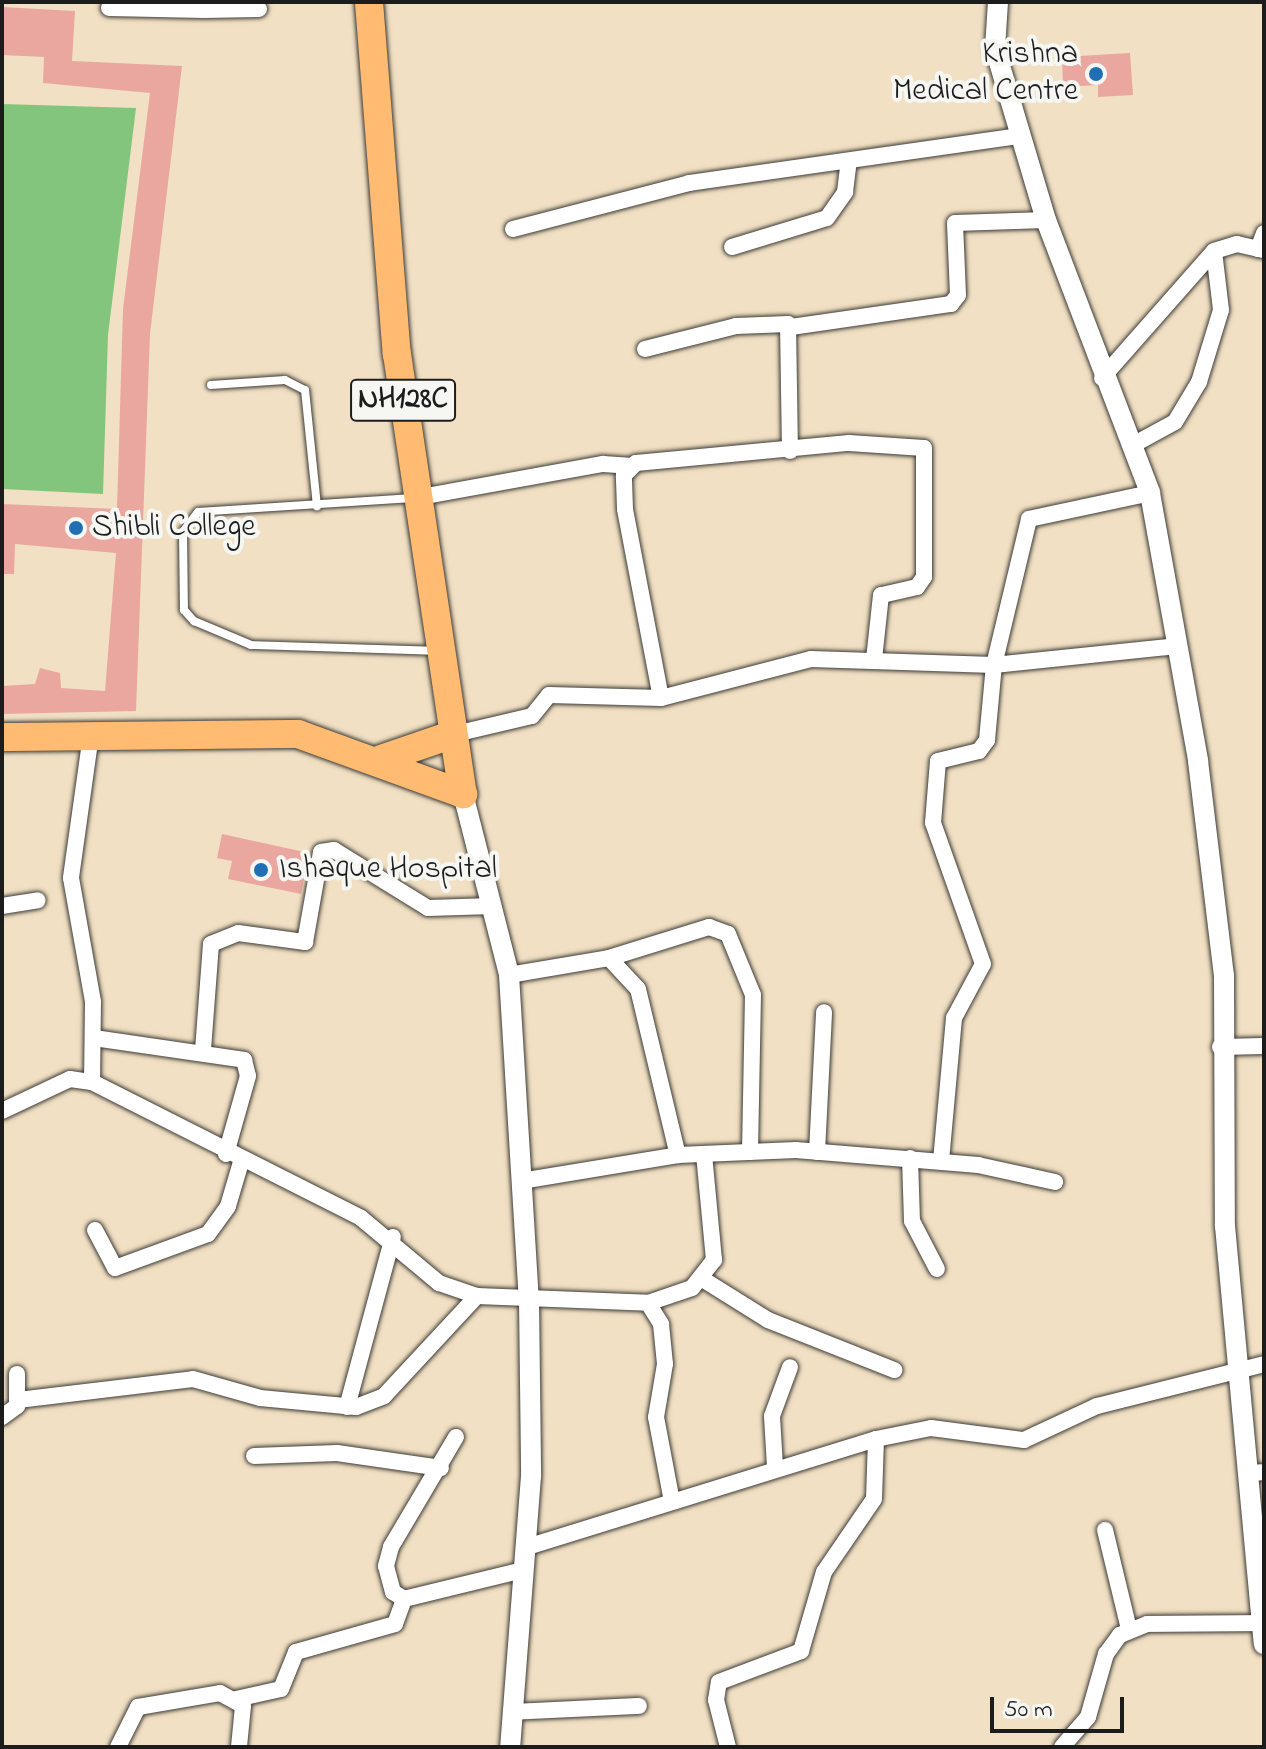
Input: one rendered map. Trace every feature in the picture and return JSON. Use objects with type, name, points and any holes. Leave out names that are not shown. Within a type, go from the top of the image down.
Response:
[{"type":"highway","name":"NH128C","points":[[369,2],[415,498],[451,735],[463,794]]},
{"type":"highway","points":[[2,737],[298,734],[381,759],[463,794]]},
{"type":"highway","points":[[381,759],[451,735]]},
{"type":"street","points":[[998,2],[995,49],[1046,220],[1102,378],[1150,493],[1178,646],[1224,975],[1220,1047],[1238,1372],[1256,1473],[1264,1644]]},
{"type":"street","points":[[109,8],[204,6],[259,9]]},
{"type":"street","points":[[513,229],[689,183],[1021,136]]},
{"type":"street","points":[[732,247],[827,218],[845,192],[849,161]]},
{"type":"street","points":[[645,349],[736,326],[791,327],[951,304],[958,295],[955,223],[1046,220]]},
{"type":"street","points":[[1102,378],[1214,251],[1237,244],[1262,244]]},
{"type":"street","points":[[1131,446],[1175,422],[1199,382],[1221,310],[1214,251]]},
{"type":"street","points":[[790,451],[791,327]]},
{"type":"street","points":[[415,498],[603,464],[629,466],[849,443],[929,452],[924,577],[917,587],[881,595],[874,659]]},
{"type":"street","points":[[629,466],[625,509],[661,698]]},
{"type":"street","points":[[941,1161],[954,1018],[983,964],[939,847],[935,772],[943,758],[979,751],[987,740],[994,665],[1029,519],[1150,493]]},
{"type":"street","points":[[451,735],[532,716],[549,695],[661,698],[775,664],[874,659],[994,665],[1178,646]]},
{"type":"street","points":[[91,735],[71,878],[94,1038],[92,1082]]},
{"type":"street","points":[[463,794],[509,975],[529,1300],[527,1547],[510,1747]]},
{"type":"street","points":[[203,1050],[211,944],[238,933],[305,942],[321,852],[334,850],[428,908],[493,906]]},
{"type":"street","points":[[2,906],[38,900]]},
{"type":"street","points":[[509,975],[609,958],[709,927],[728,934],[753,995],[750,1152]]},
{"type":"street","points":[[609,958],[638,989],[678,1155]]},
{"type":"street","points":[[817,1152],[824,1012]]},
{"type":"street","points":[[94,1038],[237,1055],[248,1076],[228,1206],[208,1234],[125,1268],[108,1262],[95,1230]]},
{"type":"street","points":[[1220,1047],[1264,1046]]},
{"type":"street","points":[[2,1111],[70,1079],[92,1082],[234,1158],[393,1237],[422,1274],[477,1296],[529,1300],[648,1303],[704,1280],[714,1260],[704,1154]]},
{"type":"street","points":[[521,1181],[678,1155],[817,1152],[941,1161],[1055,1182]]},
{"type":"street","points":[[910,1158],[912,1221],[937,1269]]},
{"type":"street","points":[[347,1407],[393,1237]]},
{"type":"street","points":[[704,1280],[768,1320],[894,1370]]},
{"type":"street","points":[[2,1417],[18,1400],[193,1379],[260,1398],[347,1407],[384,1396],[477,1296]]},
{"type":"street","points":[[648,1303],[661,1324],[665,1364],[656,1417],[672,1502]]},
{"type":"street","points":[[527,1547],[775,1467],[876,1439],[931,1428],[1024,1440],[1097,1406],[1264,1364]]},
{"type":"street","points":[[775,1467],[772,1416],[790,1367]]},
{"type":"street","points":[[17,1374],[18,1400]]},
{"type":"street","points":[[404,1599],[388,1581],[387,1557],[441,1468],[456,1437]]},
{"type":"street","points":[[728,1747],[716,1700],[719,1682],[801,1651],[824,1572],[874,1499],[876,1439]]},
{"type":"street","points":[[254,1456],[337,1453],[441,1468]]},
{"type":"street","points":[[1105,1530],[1129,1629]]},
{"type":"street","points":[[404,1599],[523,1570]]},
{"type":"street","points":[[118,1747],[138,1707],[220,1693],[236,1699],[281,1689],[296,1652],[395,1624],[404,1599]]},
{"type":"street","points":[[1062,1747],[1088,1717],[1111,1645],[1129,1629],[1262,1623]]},
{"type":"street","points":[[236,1699],[246,1716],[239,1747]]},
{"type":"street","points":[[511,1712],[639,1706]]},
{"type":"lane","points":[[211,385],[285,380],[305,390],[317,506]]},
{"type":"lane","points":[[415,498],[317,506],[213,509],[188,520],[188,616],[261,646],[438,651]]},
{"type":"green space","points":[[2,104],[136,108],[108,335],[103,494],[2,489]]},
{"type":"building","points":[[2,7],[75,11],[72,61],[182,66],[150,334],[136,711],[2,714],[2,686],[35,684],[40,668],[60,673],[61,688],[105,691],[116,553],[15,544],[14,574],[2,574],[2,504],[117,509],[123,309],[150,93],[43,83],[44,57],[2,55]]},
{"type":"building","points":[[1130,53],[1133,95],[1098,97],[1098,85],[1063,87],[1062,57]]},
{"type":"building","points":[[222,834],[309,853],[301,894],[228,879],[232,861],[217,858]]},
{"type":"place","name":"Krishna Medical Centre","points":[[1096,74]]},
{"type":"place","name":"Shibli College","points":[[76,528]]},
{"type":"place","name":"Ishaque Hospital","points":[[261,870]]}]
